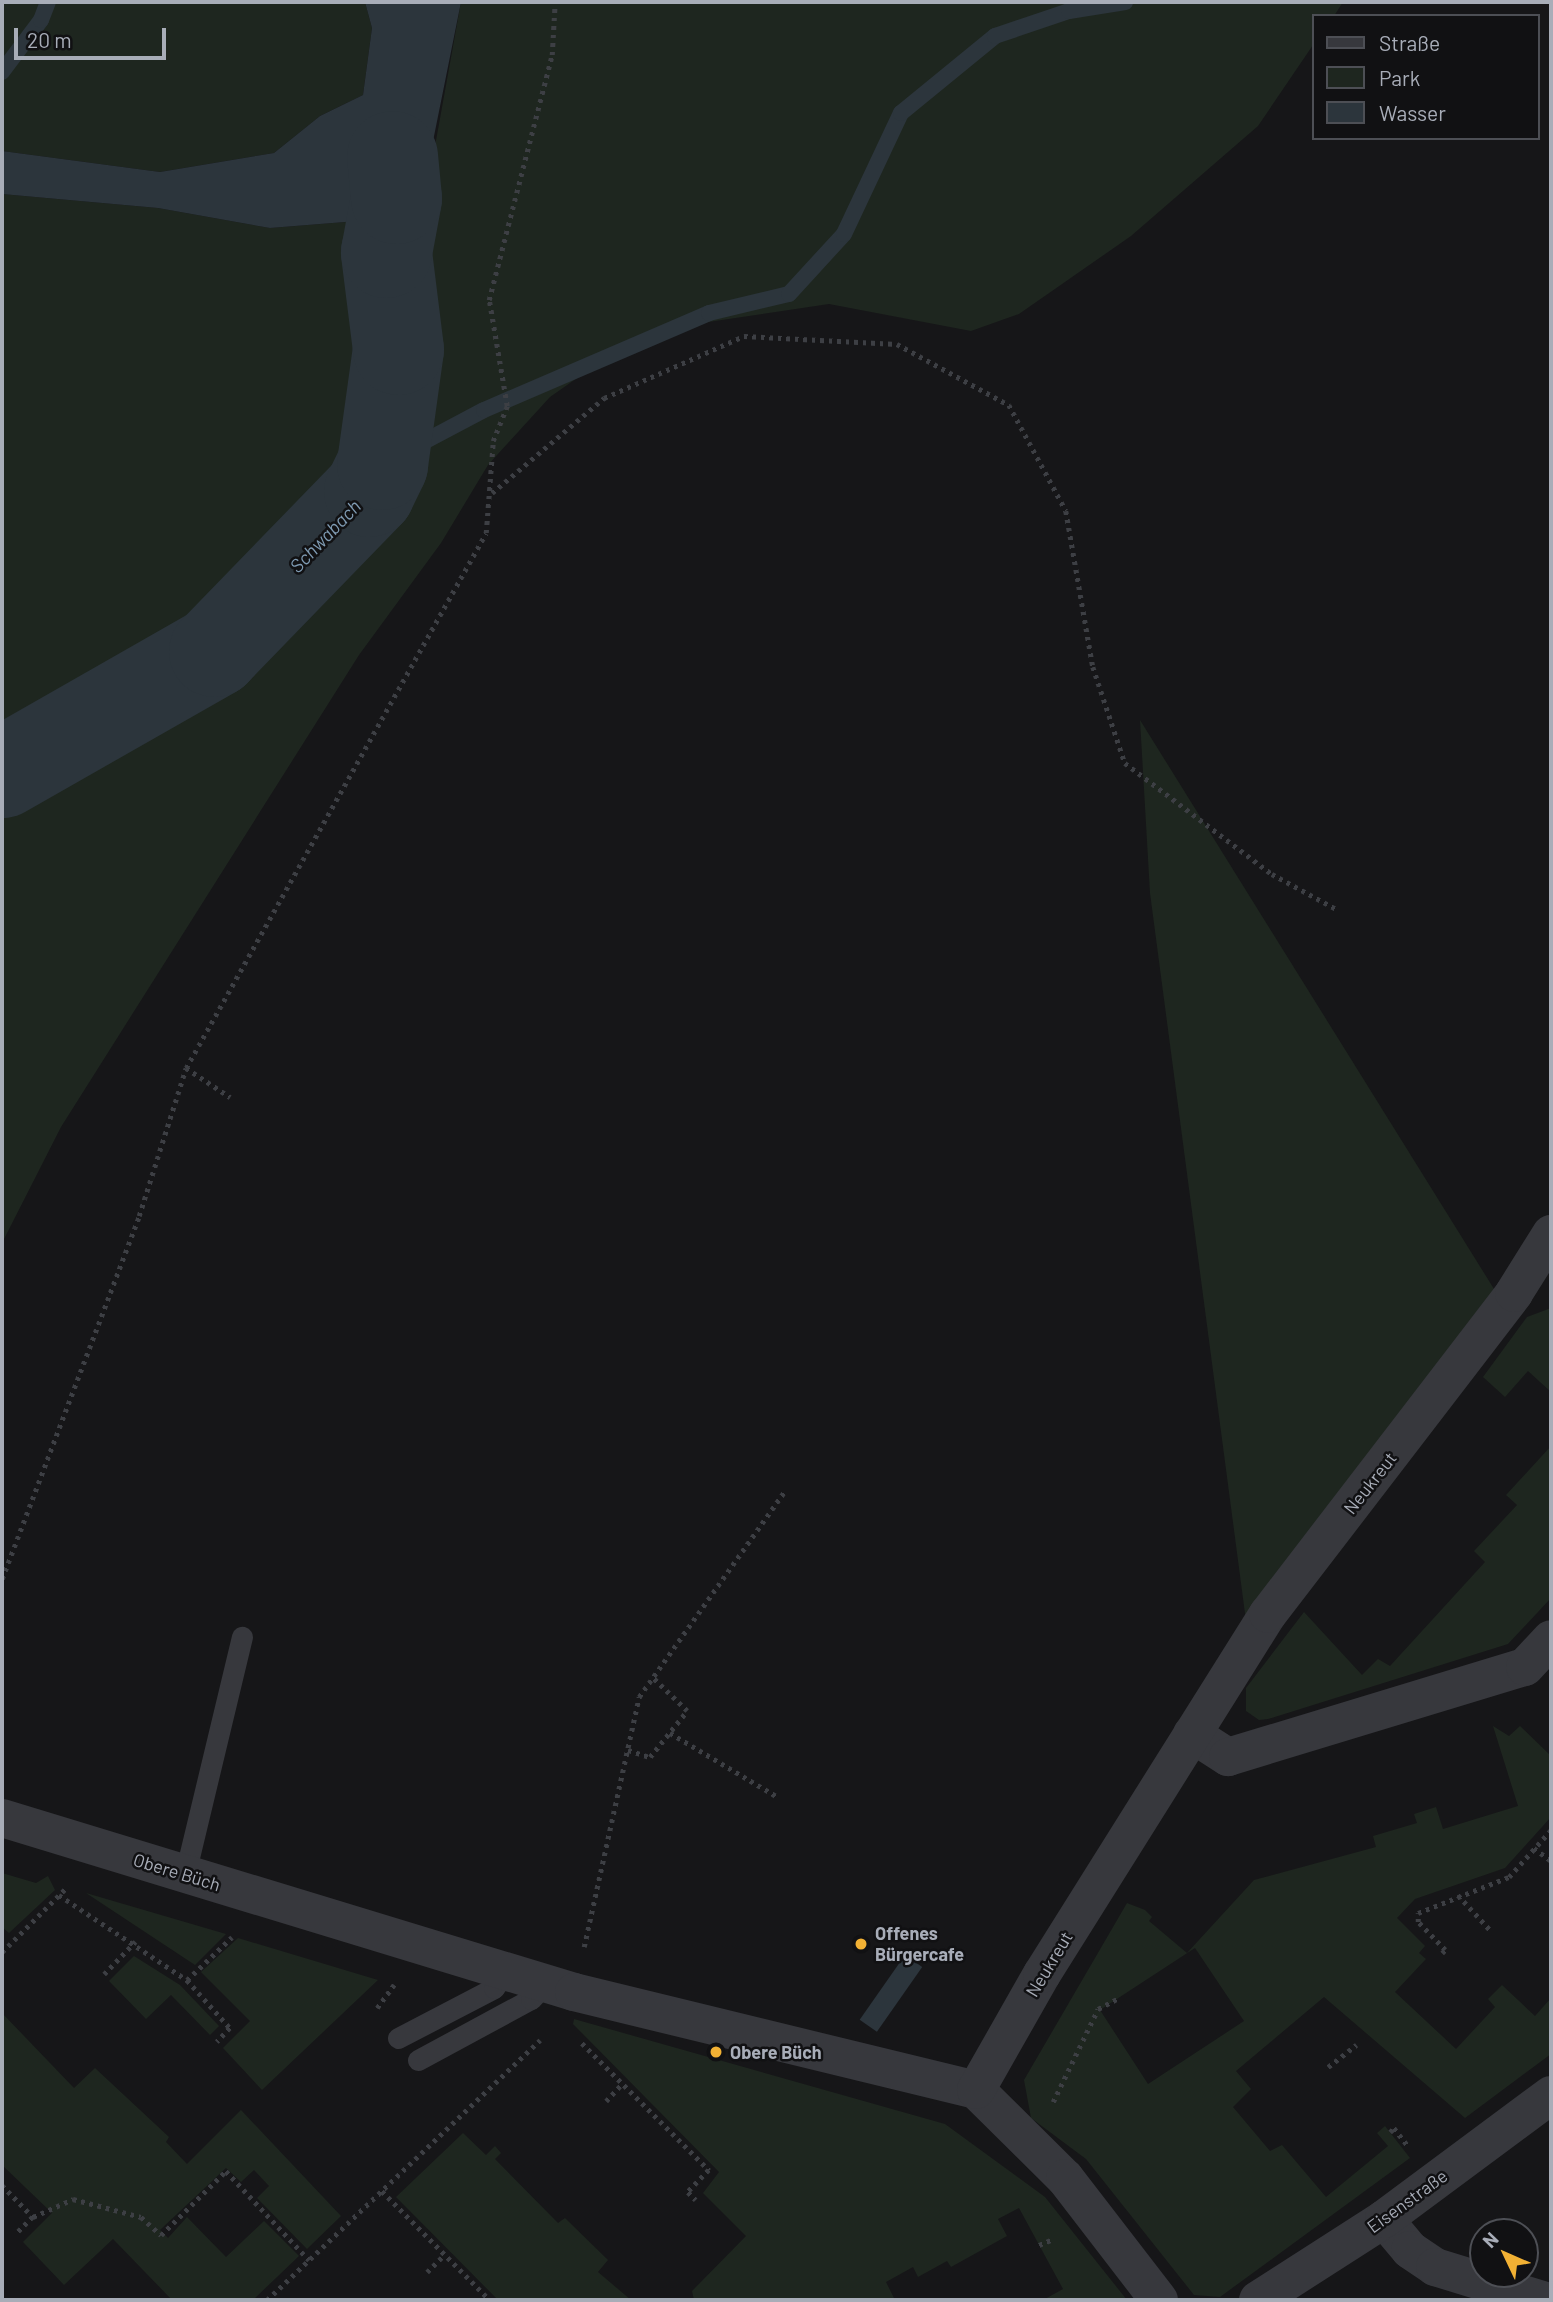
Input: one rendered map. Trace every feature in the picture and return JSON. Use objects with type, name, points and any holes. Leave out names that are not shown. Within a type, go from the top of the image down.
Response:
[{"type":"street","name":"Neukreut","points":[[976,2090],[1192,1734],[1268,1615],[1514,1293],[1551,1234]]},
{"type":"street","points":[[1192,1734],[1228,1757],[1525,1667],[1551,1639]]},
{"type":"street","name":"Obere Büch","points":[[2,1818],[506,1971],[560,1999],[976,2090]]},
{"type":"street","points":[[976,2090],[1065,2178],[1159,2300]]},
{"type":"street","name":"Eisenstraße","points":[[1258,2300],[1384,2219],[1551,2095]]},
{"type":"street","points":[[1384,2219],[1410,2250],[1435,2267],[1542,2300]]},
{"type":"lane","points":[[185,1874],[242,1637]]},
{"type":"lane","points":[[398,2038],[494,1988],[506,1971]]},
{"type":"lane","points":[[418,2060],[531,1999],[560,1999]]},
{"type":"path","points":[[2,1578],[139,1216],[186,1068],[486,533],[493,441],[507,405],[489,300],[552,55],[555,2]]},
{"type":"path","points":[[491,493],[604,398],[744,336],[897,344],[1009,405],[1066,511],[1093,667],[1125,763],[1272,874],[1338,910]]},
{"type":"path","points":[[186,1068],[230,1097]]},
{"type":"path","points":[[267,2300],[382,2190],[560,1999],[628,1750],[639,1697],[784,1492]]},
{"type":"path","points":[[628,1750],[650,1757],[687,1712],[653,1678]]},
{"type":"path","points":[[670,1733],[776,1796]]},
{"type":"path","points":[[1442,1954],[1446,1950],[1418,1922],[1418,1913],[1509,1877],[1551,1830]]},
{"type":"path","points":[[1534,1849],[1551,1861]]},
{"type":"path","points":[[2,1952],[77,1878]]},
{"type":"path","points":[[59,1895],[135,1942],[187,1980],[230,2028],[217,2042]]},
{"type":"path","points":[[1458,1895],[1492,1932]]},
{"type":"path","points":[[187,1980],[239,1930]]},
{"type":"path","points":[[104,1974],[135,1942]]},
{"type":"path","points":[[560,1999],[623,2083],[709,2169],[688,2192],[696,2200]]},
{"type":"path","points":[[1027,2140],[1051,2106],[1098,2009],[1117,1999]]},
{"type":"path","points":[[1328,2067],[1356,2045]]},
{"type":"path","points":[[606,2101],[623,2083]]},
{"type":"path","points":[[1390,2132],[1394,2129],[1418,2158]]},
{"type":"path","points":[[16,2234],[33,2217],[73,2199],[141,2217],[161,2235],[226,2171],[309,2260]]},
{"type":"path","points":[[2,2185],[33,2217]]},
{"type":"path","points":[[382,2190],[490,2300]]},
{"type":"path","points":[[427,2272],[445,2254]]},
{"type":"green space","points":[[2,2],[365,2],[372,28],[363,95],[320,116],[274,153],[160,172],[2,151]]},
{"type":"green space","points":[[461,2],[1343,2],[1335,14],[1312,14],[1312,46],[1258,126],[1131,236],[1019,314],[971,331],[829,304],[695,324],[613,353],[550,397],[488,465],[441,543],[359,655],[61,1127],[2,1243],[2,194],[158,208],[270,228],[370,220],[383,273],[415,257]]},
{"type":"green space","points":[[1140,720],[1499,1297],[1246,1621],[1150,893]]},
{"type":"green space","points":[[1551,1308],[1551,1392],[1528,1371],[1505,1397],[1483,1377],[1527,1317]]},
{"type":"green space","points":[[1551,1446],[1551,1598],[1508,1644],[1268,1719],[1259,1720],[1246,1711],[1246,1688],[1304,1612],[1362,1675],[1378,1659],[1390,1666],[1485,1562],[1474,1551],[1517,1505],[1506,1495]]},
{"type":"green space","points":[[1493,1726],[1509,1736],[1520,1726],[1551,1756],[1551,1817],[1505,1868],[1415,1899],[1397,1918],[1425,1946],[1419,1953],[1426,1959],[1395,1992],[1456,2049],[1495,2007],[1488,1999],[1502,1985],[1535,2016],[1551,1998],[1551,2054],[1465,2118],[1324,1997],[1236,2071],[1251,2089],[1233,2107],[1270,2151],[1282,2145],[1326,2197],[1388,2146],[1377,2133],[1385,2126],[1410,2158],[1220,2297],[1194,2295],[1086,2159],[1031,2118],[1024,2080],[1127,1903],[1145,1910],[1152,1917],[1149,1921],[1187,1953],[1254,1880],[1376,1847],[1373,1836],[1417,1823],[1414,1814],[1436,1807],[1443,1829],[1518,1806]],"holes":[[[1195,1948],[1244,2021],[1148,2084],[1100,2010]]]},
{"type":"green space","points":[[2,1873],[36,1883],[48,1876],[55,1890],[9,1933],[2,1927]]},
{"type":"green space","points":[[86,1893],[226,1934],[195,1965]]},
{"type":"green space","points":[[238,1938],[378,1980],[262,2090],[223,2048],[250,2021],[201,1972]]},
{"type":"green space","points":[[134,1956],[180,1985],[219,2026],[210,2035],[171,1995],[146,2019],[109,1981]]},
{"type":"green space","points":[[2,2013],[74,2088],[95,2068],[169,2137],[166,2142],[187,2164],[241,2110],[341,2216],[307,2249],[257,2198],[269,2186],[254,2170],[241,2182],[226,2168],[160,2230],[168,2238],[187,2217],[226,2257],[264,2221],[299,2256],[253,2300],[172,2300],[113,2239],[64,2285],[23,2242],[52,2213],[2,2165]]},
{"type":"green space","points":[[574,2019],[945,2124],[1045,2197],[1127,2300],[1043,2300],[1063,2289],[1019,2208],[998,2219],[1007,2236],[951,2267],[947,2261],[918,2277],[913,2267],[886,2282],[895,2300],[694,2300],[692,2291],[746,2236],[703,2193],[719,2172],[573,2024]]},
{"type":"green space","points":[[463,2133],[486,2155],[495,2146],[501,2153],[495,2159],[558,2223],[565,2218],[608,2260],[598,2272],[631,2300],[498,2300],[396,2197]]},
{"type":"water","points":[[365,2],[461,2],[426,176],[370,220],[270,228],[158,208],[2,194],[2,151],[160,172],[274,153],[320,116],[363,95],[372,28]]},
{"type":"water","points":[[905,1955],[922,1967],[877,2032],[860,2020]]},
{"type":"waterway","points":[[2,72],[41,20],[48,2]]},
{"type":"waterway","points":[[382,464],[484,410],[709,313],[789,294],[844,234],[901,113],[995,36],[1069,11],[1125,2]]},
{"type":"waterway","name":"Schwabach","points":[[2,772],[214,651],[369,491],[382,464],[398,349],[386,252],[396,198],[392,156]]},
{"type":"place","name":"Offenes Bürgercafe","points":[[861,1944]]},
{"type":"place","name":"Obere Büch","points":[[716,2052]]}]
